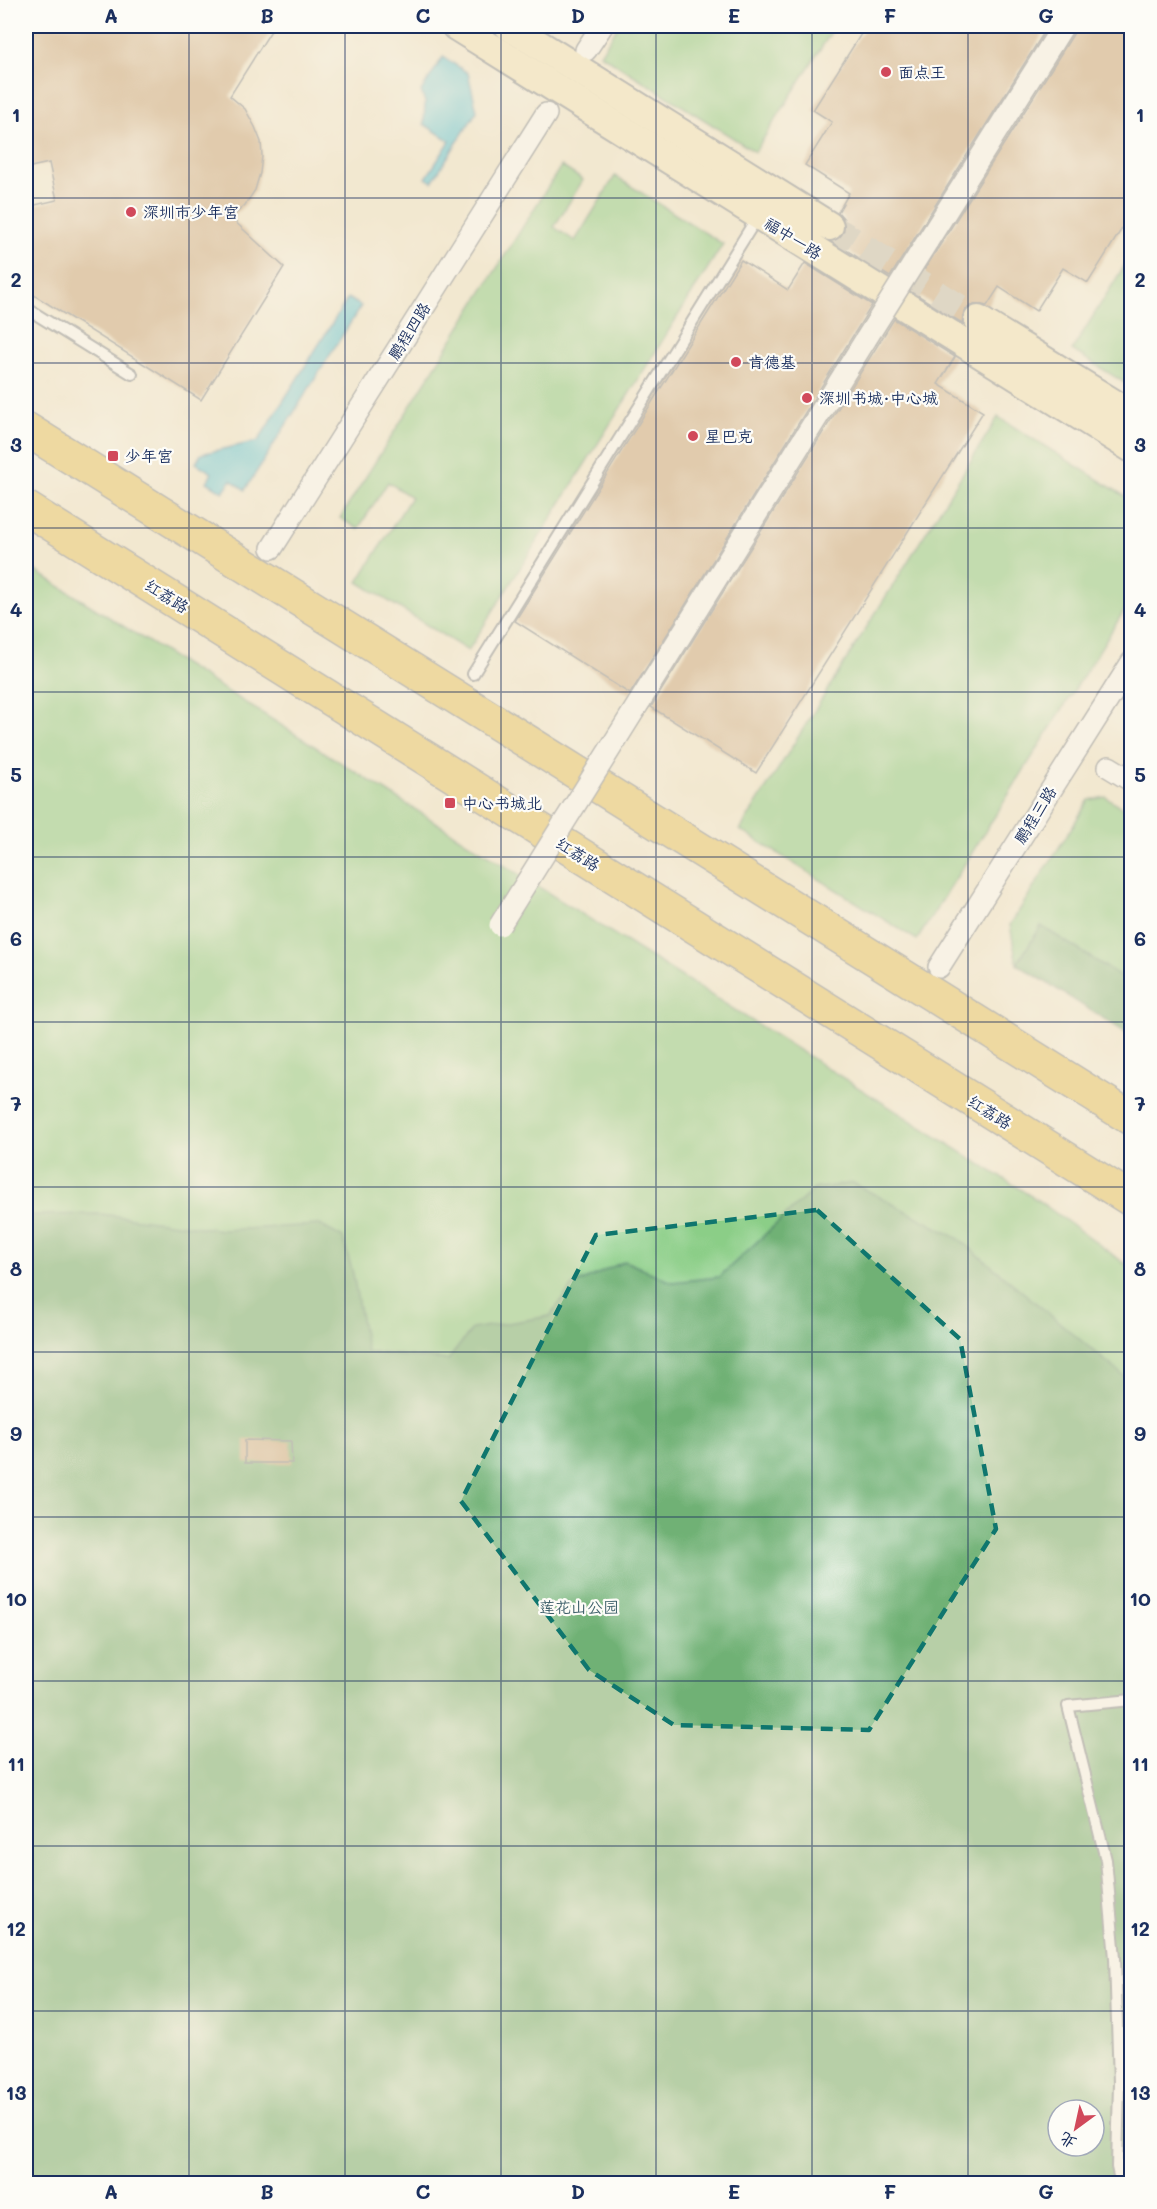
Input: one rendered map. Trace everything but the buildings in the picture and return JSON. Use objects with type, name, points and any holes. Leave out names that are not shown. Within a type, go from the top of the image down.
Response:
[{"type":"main road","points":[[26,429],[1131,1119]]},
{"type":"main road","name":"红荔路","points":[[26,508],[1131,1200]]},
{"type":"street","name":"福中一路","points":[[456,26],[1131,448]]},
{"type":"street","name":"福中一路","points":[[509,26],[829,226]]},
{"type":"street","points":[[586,50],[602,26]]},
{"type":"street","points":[[500,925],[1063,26]]},
{"type":"street","name":"鹏程四路","points":[[272,548],[546,114]]},
{"type":"street","points":[[978,320],[1131,415]]},
{"type":"street","name":"鹏程三路","points":[[939,968],[1131,662]]},
{"type":"street","points":[[1109,767],[1131,781]]},
{"type":"lane","points":[[473,674],[759,216]]},
{"type":"lane","points":[[26,308],[132,374]]},
{"type":"lane","points":[[1121,2184],[1117,2167],[1119,2083],[1115,1958],[1106,1860],[1068,1706],[1131,1700]]},
{"type":"highlighted area","points":[[817,1210],[960,1339],[996,1529],[869,1730],[674,1725],[589,1670],[461,1501],[596,1235]]},
{"type":"green space","points":[[618,26],[835,26],[755,152],[600,54]]},
{"type":"green space","points":[[561,166],[583,180],[554,227],[575,241],[615,176],[723,244],[468,651],[358,582],[411,497],[388,482],[358,529],[340,518]]},
{"type":"green space","points":[[1131,255],[1131,387],[1072,350]]},
{"type":"green space","points":[[998,417],[1131,500],[1131,600],[917,940],[740,830]]},
{"type":"green space","name":"莲花山公园","points":[[26,565],[1039,1201],[1131,1268],[1131,2183],[26,2183]]},
{"type":"green space","points":[[1106,797],[1131,813],[1131,983],[1041,927],[1017,964],[1010,925],[1089,800]]},
{"type":"green space","points":[[1041,926],[1131,983],[1131,1036],[1017,964]]},
{"type":"green space","name":"莲花山公园","points":[[853,1183],[959,1239],[1131,1382],[1131,2183],[26,2183],[26,1215],[101,1214],[222,1230],[320,1225],[343,1238],[353,1274],[367,1352],[448,1360],[472,1329],[550,1316],[572,1286],[625,1261],[672,1282],[719,1277],[814,1189]]},
{"type":"water","points":[[443,57],[468,73],[477,111],[432,182],[426,178],[450,141],[424,124],[425,102],[421,91]]},
{"type":"water","points":[[348,298],[361,306],[245,490],[231,480],[223,492],[207,482],[212,473],[196,463],[201,454],[258,441]]},
{"type":"tunnel","points":[[829,226],[978,320]]},
{"type":"place","name":"面点王","points":[[886,72]]},
{"type":"place","name":"深圳市少年宫","points":[[131,212]]},
{"type":"place","name":"肯德基","points":[[736,362]]},
{"type":"place","name":"深圳书城·中心城","points":[[807,398]]},
{"type":"place","name":"星巴克","points":[[693,436]]},
{"type":"place","name":"少年宫","points":[[113,456]]},
{"type":"place","name":"中心书城北","points":[[450,803]]}]
